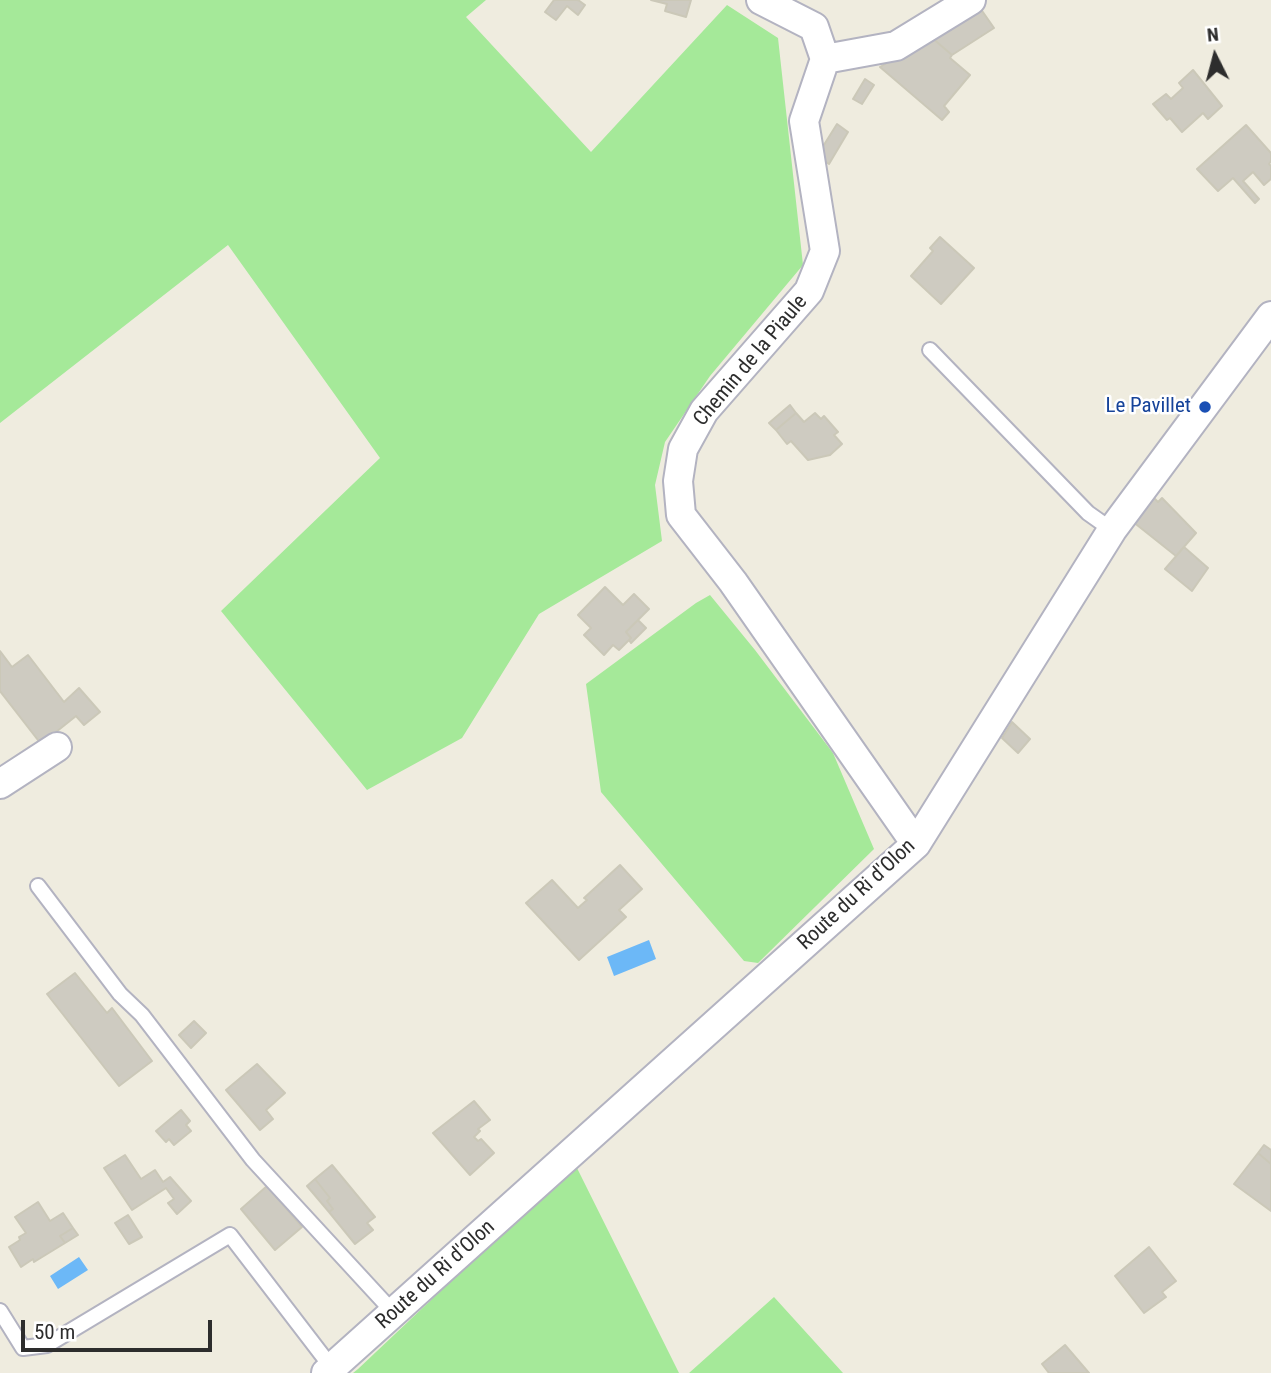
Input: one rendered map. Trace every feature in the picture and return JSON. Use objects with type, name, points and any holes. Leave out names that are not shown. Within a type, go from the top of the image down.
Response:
[{"type":"street","points":[[761,0],[814,27],[825,59],[896,46],[971,0]]},
{"type":"street","name":"Chemin de la Piaule","points":[[825,59],[804,121],[825,251],[809,291],[704,411],[682,449],[678,481],[681,516],[733,582],[916,845]]},
{"type":"street","name":"Route du Ri d'Olon","points":[[329,1371],[916,845],[1112,530],[1271,316]]},
{"type":"street","points":[[0,784],[57,747]]},
{"type":"lane","points":[[930,350],[1088,513],[1112,530]]},
{"type":"lane","points":[[38,886],[120,994],[142,1014],[253,1160],[394,1313]]},
{"type":"lane","points":[[0,1311],[23,1348],[47,1345],[230,1235],[329,1371]]},
{"type":"green space","points":[[0,0],[486,0],[466,17],[591,152],[727,5],[778,38],[803,265],[710,376],[665,442],[655,485],[662,541],[539,614],[462,738],[367,790],[221,611],[380,458],[228,245],[0,423]]},
{"type":"green space","points":[[710,595],[833,753],[874,849],[758,963],[744,961],[601,792],[586,684]]},
{"type":"green space","points":[[575,1164],[679,1373],[353,1373],[358,1369]]},
{"type":"green space","points":[[774,1297],[843,1373],[689,1373]]},
{"type":"water","points":[[649,940],[656,959],[614,976],[607,957]]},
{"type":"water","points":[[79,1257],[88,1270],[58,1289],[50,1276]]},
{"type":"building","points":[[554,0],[578,0],[585,5],[578,15],[567,6],[556,20],[545,12]]},
{"type":"building","points":[[651,0],[691,0],[686,17],[665,11],[667,4]]},
{"type":"building","points":[[978,5],[994,28],[952,55],[931,37]]},
{"type":"building","points":[[931,37],[970,75],[944,106],[949,112],[942,120],[880,67]]},
{"type":"building","points":[[1193,70],[1222,106],[1208,119],[1203,113],[1182,132],[1153,104],[1166,94],[1171,99],[1183,88],[1179,83]]},
{"type":"building","points":[[865,79],[874,85],[862,104],[853,99]]},
{"type":"building","points":[[837,124],[848,132],[829,164],[817,156]]},
{"type":"building","points":[[1246,125],[1271,153],[1271,179],[1264,185],[1253,172],[1243,181],[1259,199],[1255,203],[1233,178],[1218,191],[1197,169]]},
{"type":"building","points":[[940,237],[974,268],[941,304],[911,276],[933,251],[930,248]]},
{"type":"building","points":[[790,405],[796,413],[776,430],[769,423]]},
{"type":"building","points":[[796,413],[804,422],[815,413],[821,419],[824,416],[838,432],[834,435],[842,444],[830,455],[808,460],[791,441],[787,444],[776,430]]},
{"type":"building","points":[[1151,495],[1158,502],[1162,498],[1196,533],[1176,556],[1132,521]]},
{"type":"building","points":[[1184,547],[1208,568],[1192,591],[1165,569]]},
{"type":"building","points":[[605,587],[623,605],[634,594],[649,609],[626,632],[631,638],[619,650],[613,645],[604,655],[584,635],[591,628],[578,615]]},
{"type":"building","points":[[638,620],[646,628],[631,643],[626,632]]},
{"type":"building","points":[[0,651],[12,667],[28,655],[64,702],[79,688],[100,712],[84,725],[76,716],[41,744],[0,691]]},
{"type":"building","points":[[1012,722],[1030,739],[1018,753],[1002,738]]},
{"type":"building","points":[[620,865],[642,889],[619,910],[626,917],[579,960],[526,903],[552,880],[578,908],[587,900],[584,898]]},
{"type":"building","points":[[75,973],[107,1013],[112,1008],[152,1061],[119,1086],[47,994]]},
{"type":"building","points":[[194,1021],[206,1033],[191,1048],[179,1035]]},
{"type":"building","points":[[257,1064],[285,1093],[266,1110],[273,1119],[260,1130],[226,1090]]},
{"type":"building","points":[[474,1101],[490,1120],[478,1129],[480,1131],[474,1137],[478,1141],[481,1139],[494,1153],[470,1175],[433,1133]]},
{"type":"building","points":[[181,1110],[190,1121],[186,1125],[191,1131],[174,1145],[169,1139],[166,1142],[156,1131]]},
{"type":"building","points":[[1264,1145],[1271,1150],[1271,1164],[1258,1153]]},
{"type":"building","points":[[1258,1153],[1271,1164],[1271,1211],[1234,1184]]},
{"type":"building","points":[[125,1155],[141,1179],[155,1170],[163,1182],[170,1177],[191,1201],[177,1214],[168,1203],[174,1199],[166,1188],[132,1210],[104,1168]]},
{"type":"building","points":[[332,1165],[375,1217],[367,1223],[373,1230],[355,1244],[329,1212],[333,1209],[327,1201],[330,1198],[315,1179]]},
{"type":"building","points":[[315,1179],[330,1198],[327,1201],[333,1209],[329,1212],[307,1186]]},
{"type":"building","points":[[267,1186],[302,1227],[275,1250],[241,1209]]},
{"type":"building","points":[[38,1202],[50,1221],[63,1213],[73,1228],[60,1236],[65,1243],[21,1267],[9,1247],[26,1233],[15,1217]]},
{"type":"building","points":[[128,1215],[142,1237],[129,1244],[115,1223]]},
{"type":"building","points":[[73,1228],[78,1235],[65,1243],[60,1236]]},
{"type":"building","points":[[1149,1247],[1176,1281],[1162,1292],[1166,1297],[1144,1313],[1115,1276]]},
{"type":"building","points":[[1065,1345],[1089,1373],[1049,1373],[1042,1364]]},
{"type":"place","name":"Le Pavillet","points":[[1205,407]]}]
